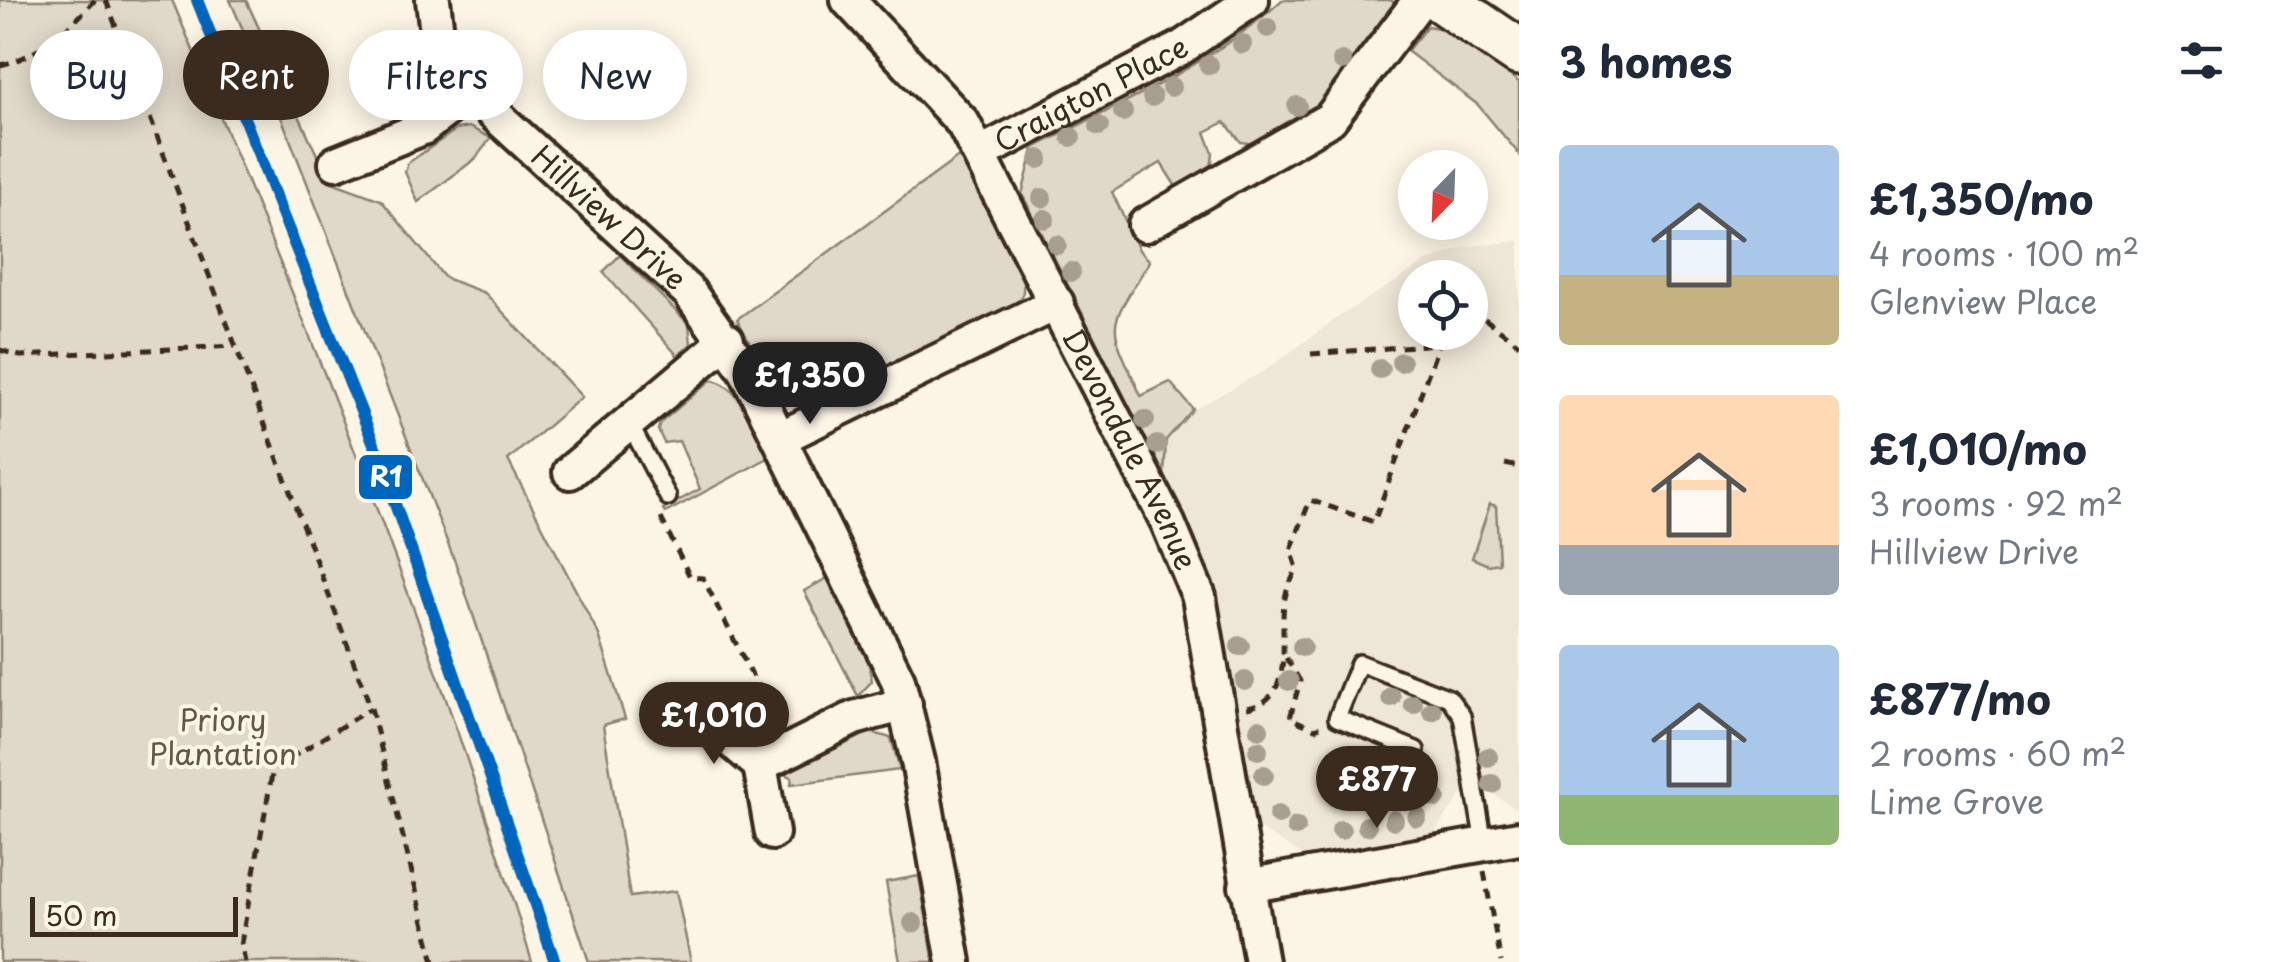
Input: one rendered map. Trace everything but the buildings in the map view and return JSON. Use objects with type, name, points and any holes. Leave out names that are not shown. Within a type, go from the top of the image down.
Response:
[{"type":"street","name":"Hillview Drive","points":[[433,0],[439,30]]},
{"type":"street","name":"Devondale Avenue","points":[[848,0],[954,112],[980,153],[1168,523],[1199,597],[1261,962]]},
{"type":"street","name":"Craigton Place","points":[[980,153],[1181,48],[1252,0]]},
{"type":"street","points":[[1145,225],[1330,119],[1420,0]]},
{"type":"street","points":[[1442,0],[1519,52]]},
{"type":"street","points":[[336,162],[423,128],[433,120]]},
{"type":"street","name":"Hillview Drive","points":[[498,120],[662,265],[727,340],[886,650],[905,704],[954,962]]},
{"type":"street","points":[[780,438],[1058,302]]},
{"type":"street","points":[[570,472],[727,340]]},
{"type":"street","points":[[760,766],[854,718],[905,704]]},
{"type":"street","points":[[708,721],[760,766],[772,833]]},
{"type":"street","points":[[1246,886],[1519,838]]},
{"type":"lane","points":[[629,423],[668,497]]},
{"type":"lane","points":[[1416,750],[1337,718],[1358,663],[1449,698],[1462,716],[1482,844]]},
{"type":"path","points":[[0,64],[19,61],[68,30],[95,0]]},
{"type":"path","points":[[106,0],[371,708],[434,962]]},
{"type":"path","points":[[1488,321],[1519,344]]},
{"type":"path","points":[[0,350],[20,356],[235,346]]},
{"type":"path","points":[[1311,354],[1398,347]]},
{"type":"path","points":[[1242,709],[1260,706],[1274,693],[1284,655],[1284,598],[1297,568],[1291,550],[1310,500],[1374,522],[1438,350]]},
{"type":"path","points":[[1504,464],[1519,466]]},
{"type":"path","points":[[668,497],[654,504],[690,578],[703,578],[790,750]]},
{"type":"path","points":[[1284,655],[1300,682],[1290,718],[1315,729],[1337,718]]},
{"type":"path","points":[[245,962],[242,943],[273,769],[371,708]]},
{"type":"path","points":[[1482,844],[1501,962]]},
{"type":"shaded area","points":[[1519,241],[1519,811],[1486,789],[1461,795],[1435,832],[1302,855],[1256,826],[1222,619],[1207,569],[1164,476],[1166,440],[1193,410],[1266,370],[1398,280],[1398,350],[1488,350],[1488,260],[1431,260],[1465,247]]},
{"type":"green space","name":"Priory Plantation","points":[[0,0],[172,0],[184,30],[183,120],[221,120],[318,357],[409,597],[494,839],[532,962],[0,962]]},
{"type":"green space","points":[[230,0],[246,0],[260,30],[243,30]]},
{"type":"green space","points":[[1282,0],[1390,0],[1397,4],[1327,102],[1261,145],[1241,142],[1225,122],[1205,132],[1213,153],[1211,170],[1178,190],[1161,163],[1112,192],[1139,250],[1150,261],[1118,315],[1117,338],[1122,353],[1141,396],[1170,382],[1193,409],[1166,440],[1164,476],[1022,194],[1034,148],[1195,64]]},
{"type":"green space","points":[[1427,26],[1444,29],[1519,82],[1519,154],[1478,105],[1407,51]]},
{"type":"green space","points":[[282,120],[301,120],[329,181],[381,200],[445,278],[485,293],[582,397],[508,460],[599,635],[625,719],[603,725],[630,897],[676,891],[691,962],[589,962],[457,567]]},
{"type":"green space","points":[[469,127],[491,138],[475,159],[418,202],[405,172],[408,163],[457,129]]},
{"type":"green space","points":[[960,156],[995,208],[1017,253],[1023,293],[1016,308],[813,405],[781,398],[737,319]]},
{"type":"green space","points":[[620,255],[689,324],[691,344],[678,356],[603,272]]},
{"type":"green space","points":[[711,380],[722,383],[740,400],[768,458],[665,513],[663,509],[700,489],[679,441],[664,443],[658,430],[660,423]]},
{"type":"green space","points":[[1490,504],[1496,506],[1499,563],[1488,565],[1472,558]]},
{"type":"green space","points":[[829,577],[866,648],[872,681],[858,696],[804,591]]},
{"type":"green space","points":[[870,732],[891,738],[900,770],[791,784],[792,777],[784,774]]},
{"type":"green space","points":[[919,876],[934,962],[900,962],[886,882]]},
{"type":"transit line","name":"R1","points":[[197,0],[374,444],[555,962]]}]
